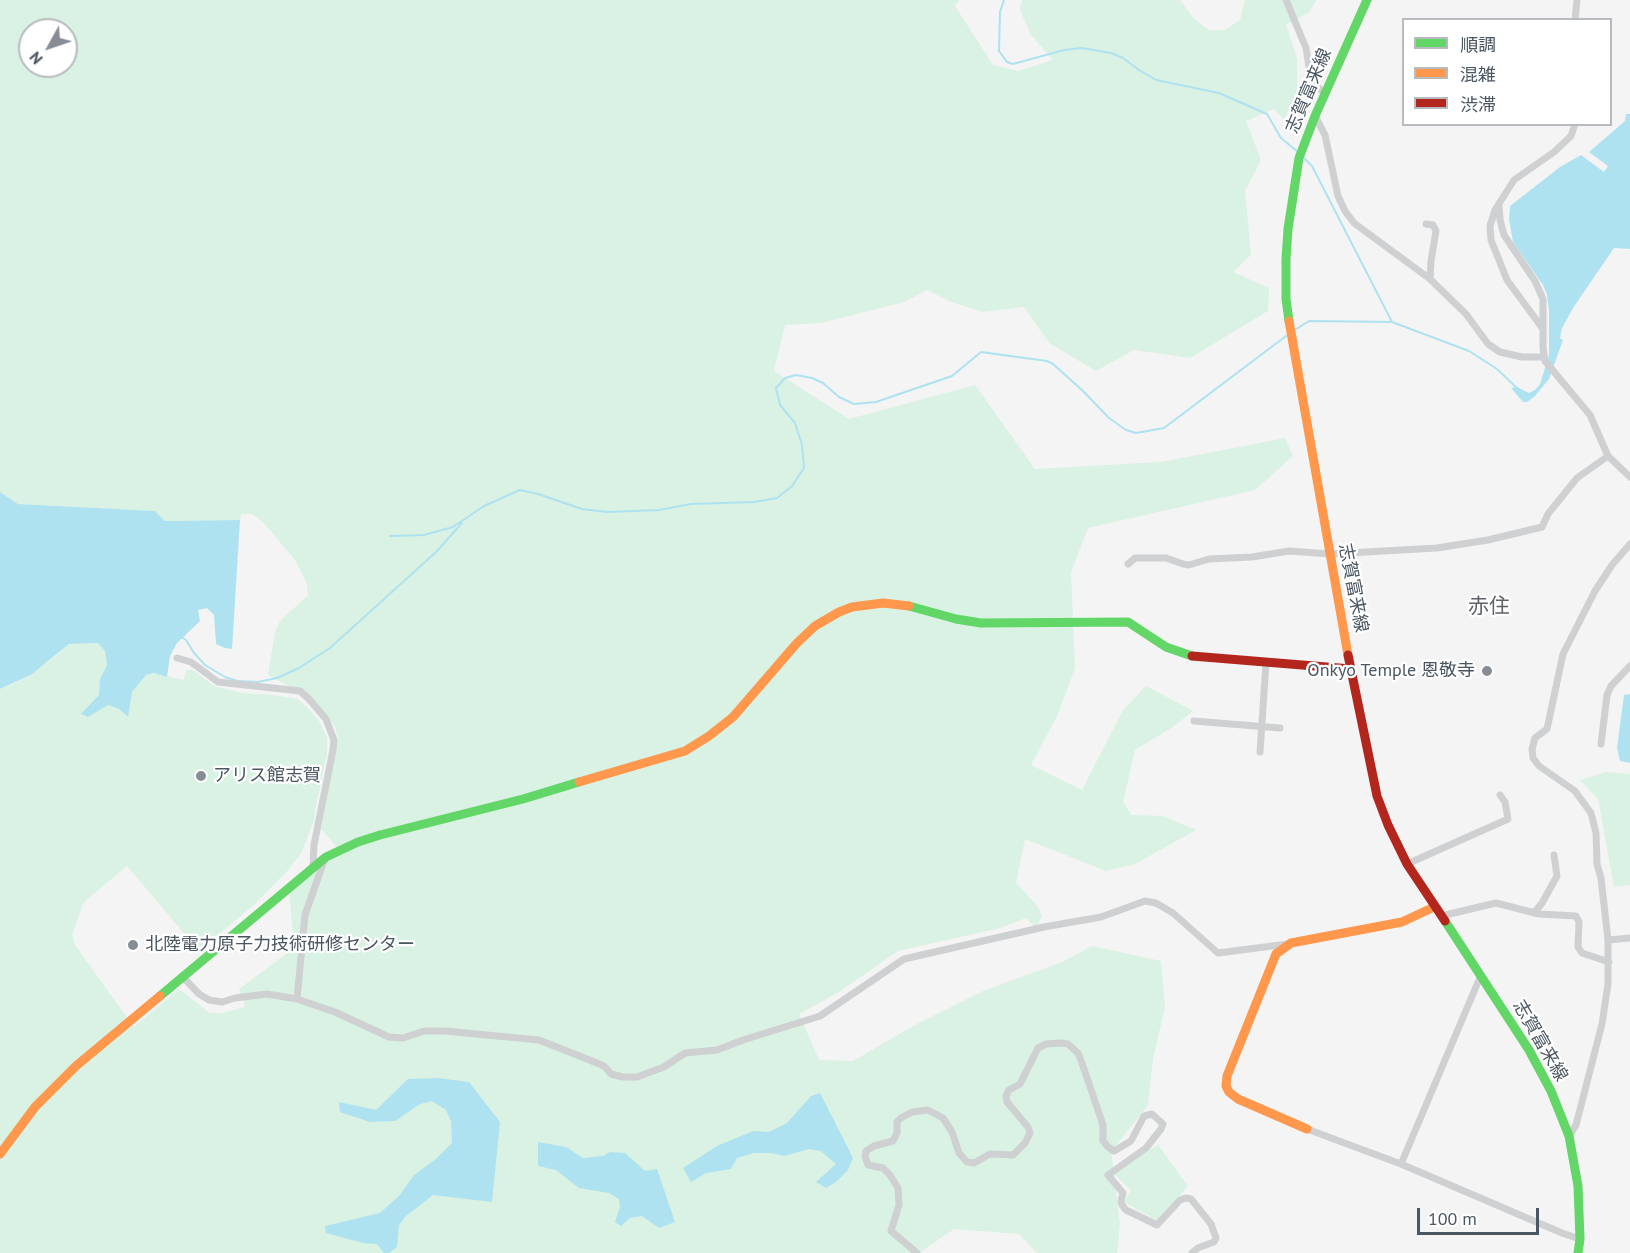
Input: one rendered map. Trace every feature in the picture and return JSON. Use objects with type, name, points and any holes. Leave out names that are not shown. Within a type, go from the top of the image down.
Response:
[{"type":"street","points":[[1286,0],[1302,36],[1311,80],[1324,94]]},
{"type":"street","name":"志賀富来線","points":[[1367,0],[1324,94],[1299,158],[1288,229],[1286,260],[1286,299],[1291,342],[1354,686],[1377,796],[1407,864],[1481,975],[1546,1081],[1569,1136],[1578,1186],[1580,1239],[1578,1253]]},
{"type":"street","points":[[1575,18],[1577,0]]},
{"type":"street","points":[[1315,116],[1325,135],[1338,196],[1354,223],[1430,279],[1466,314],[1488,344],[1500,352],[1544,359]]},
{"type":"street","points":[[1543,330],[1507,280],[1491,240],[1489,232],[1491,218],[1505,191],[1514,180],[1554,152],[1571,136],[1574,126]]},
{"type":"street","points":[[1499,205],[1504,235],[1535,281],[1543,299],[1544,359],[1590,415],[1608,456],[1630,477]]},
{"type":"street","points":[[1426,224],[1433,225],[1436,231],[1430,279]]},
{"type":"street","points":[[1128,564],[1135,558],[1166,558],[1189,565],[1209,559],[1252,557],[1289,551],[1330,554],[1437,548],[1488,540],[1542,527],[1548,514],[1577,478],[1608,456]]},
{"type":"street","points":[[1569,1136],[1576,1125],[1602,1024],[1608,984],[1608,940],[1601,878],[1597,864],[1596,832],[1591,813],[1575,791],[1539,765],[1533,758],[1532,749],[1535,738],[1547,729],[1563,654],[1595,591],[1612,564],[1630,544]]},
{"type":"street","points":[[0,1154],[36,1107],[76,1066],[326,857],[358,842],[380,835],[523,798],[685,751],[699,744],[733,717],[797,643],[815,626],[839,612],[883,603],[909,606],[956,619],[981,623],[1128,622],[1179,654],[1201,658],[1351,669]]},
{"type":"street","points":[[177,658],[191,662],[218,682],[300,692],[326,719],[334,740],[314,845],[313,866]]},
{"type":"street","points":[[1260,752],[1266,663]]},
{"type":"street","points":[[1601,744],[1607,695],[1611,687],[1630,666]]},
{"type":"street","points":[[1194,721],[1280,728]]},
{"type":"street","points":[[1407,864],[1508,819],[1505,802],[1500,795]]},
{"type":"street","points":[[1534,913],[1557,876],[1554,855]]},
{"type":"street","points":[[297,999],[305,915],[326,857]]},
{"type":"street","points":[[182,976],[208,1000],[222,1002],[267,994],[297,999],[335,1012],[389,1037],[403,1038],[424,1031],[445,1031],[539,1040],[604,1066],[612,1074],[637,1077],[664,1066],[685,1053],[717,1050],[820,1016],[904,959],[1101,916],[1144,901],[1156,903],[1173,913],[1218,953],[1382,927],[1402,922],[1434,907]]},
{"type":"street","points":[[1441,916],[1496,903],[1534,913],[1576,916],[1579,922],[1578,947],[1582,953],[1609,962]]},
{"type":"street","points":[[1608,940],[1630,938]]},
{"type":"street","points":[[1291,943],[1279,950],[1274,958],[1226,1081],[1229,1092],[1238,1099],[1307,1129],[1401,1164],[1551,1229],[1580,1239]]},
{"type":"street","points":[[1401,1164],[1481,975]]},
{"type":"street","points":[[917,1253],[891,1231],[899,1205],[898,1188],[883,1168],[868,1165],[866,1151],[874,1146],[893,1141],[897,1133],[897,1122],[901,1118],[912,1112],[928,1110],[943,1118],[952,1132],[959,1154],[967,1162],[974,1163],[990,1154],[1013,1155],[1025,1143],[1030,1133],[1005,1096],[1009,1090],[1020,1084],[1038,1048],[1046,1044],[1060,1043],[1068,1044],[1078,1053],[1083,1063],[1103,1125],[1102,1141],[1108,1147],[1114,1151],[1131,1141],[1144,1116],[1152,1114],[1163,1124],[1146,1148],[1108,1175],[1123,1193],[1121,1201],[1126,1210],[1157,1225],[1180,1200],[1191,1199],[1211,1224],[1216,1238],[1214,1242],[1192,1253]]},
{"type":"green space","points":[[0,0],[959,0],[955,6],[993,65],[1018,71],[1053,60],[1031,35],[1020,10],[1022,0],[1180,0],[1193,18],[1209,30],[1225,30],[1240,20],[1245,0],[1316,0],[1310,12],[1286,24],[1297,59],[1297,95],[1284,120],[1274,109],[1246,121],[1261,160],[1245,191],[1251,255],[1233,272],[1269,288],[1268,311],[1190,358],[1134,350],[1096,371],[1049,343],[1024,307],[983,312],[951,302],[927,290],[904,302],[821,323],[785,325],[774,371],[849,419],[975,385],[1035,469],[1161,462],[1285,438],[1293,456],[1255,490],[1088,528],[1071,572],[1075,668],[1057,716],[1031,765],[1082,790],[1123,710],[1146,686],[1193,711],[1173,727],[1135,750],[1123,802],[1131,815],[1163,816],[1196,830],[1135,864],[1106,871],[1025,839],[1016,883],[1037,905],[1042,916],[1036,928],[1026,918],[1000,928],[898,951],[839,992],[799,1014],[819,1060],[853,1061],[913,1026],[983,991],[1062,962],[1092,946],[1161,961],[1165,1007],[1153,1058],[1148,1105],[1111,1152],[1114,1171],[1158,1145],[1188,1186],[1157,1221],[1124,1202],[1131,1190],[1114,1174],[1120,1224],[1117,1253],[1037,1253],[1019,1234],[954,1229],[919,1253],[0,1253],[0,689],[15,683],[48,662],[69,644],[99,643],[105,651],[107,665],[100,679],[99,709],[108,705],[119,709],[127,717],[132,692],[146,675],[154,673],[183,680],[187,670],[193,670],[214,686],[243,693],[298,699],[319,721],[327,737],[327,755],[314,820],[302,852],[254,905],[199,951],[127,866],[84,902],[72,934],[75,945],[134,1027],[179,989],[210,1013],[222,1013],[245,1007],[239,989],[294,948],[289,888],[336,856],[338,849],[321,829],[338,739],[335,727],[311,698],[268,675],[275,632],[280,621],[308,595],[307,584],[295,560],[263,522],[252,514],[241,514],[240,520],[165,521],[154,511],[18,504],[0,492]]},
{"type":"green space","points":[[1607,772],[1630,774],[1630,885],[1614,887],[1598,799],[1580,780]]},
{"type":"water","points":[[1626,114],[1630,114],[1630,249],[1614,248],[1562,328],[1560,338],[1563,340],[1549,379],[1535,396],[1523,402],[1511,388],[1517,387],[1529,393],[1540,384],[1549,355],[1549,310],[1543,285],[1513,242],[1509,219],[1510,206],[1560,167],[1581,155],[1604,172],[1608,166],[1589,152],[1625,121]]},
{"type":"water","points":[[0,492],[18,504],[155,511],[165,521],[240,520],[232,649],[216,644],[214,615],[207,608],[198,610],[200,621],[177,643],[170,656],[167,677],[154,673],[146,675],[132,692],[128,717],[119,709],[108,705],[88,717],[81,714],[99,695],[100,679],[107,665],[105,651],[98,643],[69,644],[32,674],[0,689]]},
{"type":"water","points":[[1630,694],[1630,763],[1620,761],[1617,748],[1624,695]]},
{"type":"water","points":[[438,1078],[469,1082],[500,1122],[492,1202],[433,1195],[406,1216],[399,1225],[397,1247],[389,1253],[384,1253],[377,1244],[363,1243],[326,1233],[325,1226],[380,1213],[399,1196],[414,1175],[436,1159],[452,1143],[451,1121],[446,1110],[432,1101],[420,1104],[395,1121],[370,1122],[340,1112],[339,1102],[376,1110],[408,1079]]},
{"type":"water","points":[[820,1093],[853,1158],[848,1170],[836,1182],[826,1188],[816,1182],[836,1164],[821,1151],[809,1149],[784,1156],[754,1153],[737,1158],[731,1169],[706,1173],[691,1182],[683,1168],[717,1146],[753,1131],[769,1132],[787,1123],[811,1096]]},
{"type":"water","points":[[538,1142],[566,1147],[583,1158],[603,1156],[610,1152],[625,1153],[645,1171],[657,1169],[675,1222],[659,1228],[642,1216],[630,1218],[621,1226],[615,1222],[620,1207],[619,1199],[609,1193],[579,1188],[556,1170],[538,1166]]},
{"type":"waterway","points":[[1004,0],[1000,12],[999,51],[1007,62],[1013,64],[1064,50],[1082,48],[1111,53],[1123,58],[1156,80],[1219,93],[1267,114],[1281,138],[1298,152]]},
{"type":"waterway","points":[[1302,156],[1312,166],[1392,322]]},
{"type":"waterway","points":[[1293,331],[1309,321],[1392,322],[1469,351],[1497,369],[1518,389]]},
{"type":"waterway","points":[[390,536],[424,535],[453,527],[484,506],[520,490],[582,509],[607,512],[659,510],[691,504],[754,502],[777,498],[792,486],[804,468],[802,445],[795,423],[780,405],[776,388],[785,378],[796,375],[823,383],[839,397],[854,404],[876,402],[952,376],[981,352],[1047,361],[1083,391],[1109,418],[1126,430],[1136,433],[1164,428],[1286,336]]},
{"type":"waterway","points":[[181,637],[186,640],[205,665],[225,677],[237,681],[258,682],[277,678],[299,668],[330,648],[436,552],[462,523]]},
{"type":"traffic: fast","points":[[1289,321],[1286,299],[1286,259],[1288,229],[1299,158],[1315,116],[1367,0]]},
{"type":"traffic: fast","points":[[909,606],[956,619],[981,623],[1128,622],[1166,647],[1192,656]]},
{"type":"traffic: fast","points":[[160,996],[326,857],[358,842],[380,835],[523,799],[579,782]]},
{"type":"traffic: fast","points":[[1445,921],[1529,1050],[1551,1091],[1569,1136],[1578,1186],[1580,1239],[1578,1253]]},
{"type":"traffic: slow","points":[[1289,321],[1348,655]]},
{"type":"traffic: slow","points":[[579,782],[685,751],[709,736],[733,717],[797,643],[815,626],[839,612],[852,607],[883,603],[909,606]]},
{"type":"traffic: slow","points":[[1307,1129],[1238,1099],[1229,1092],[1226,1086],[1227,1076],[1276,954],[1291,943],[1402,922],[1434,907]]},
{"type":"traffic: slow","points":[[0,1154],[35,1107],[76,1066],[160,996]]},
{"type":"traffic: jam","points":[[1348,655],[1377,796],[1407,864],[1445,921]]},
{"type":"traffic: jam","points":[[1192,656],[1351,669]]},
{"type":"place","name":"Onkyo Temple 恩敬寺","points":[[1487,671]]},
{"type":"place","name":"アリス館志賀","points":[[201,776]]},
{"type":"place","name":"北陸電力原子力技術研修センター","points":[[133,945]]},
{"type":"district","name":"赤住","points":[[1489,607]]}]
